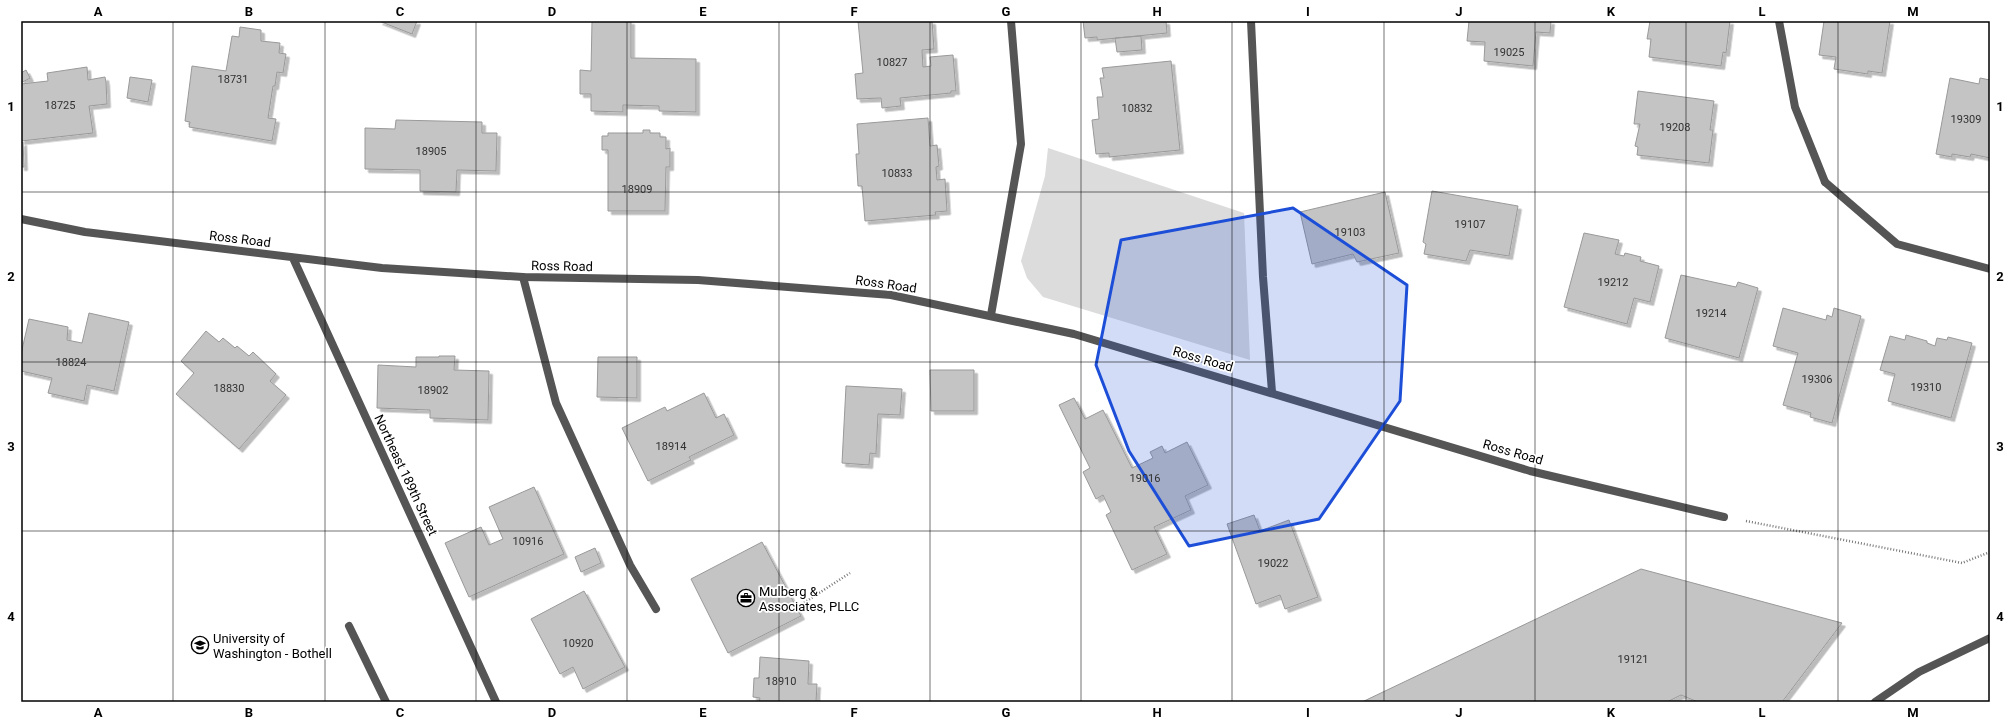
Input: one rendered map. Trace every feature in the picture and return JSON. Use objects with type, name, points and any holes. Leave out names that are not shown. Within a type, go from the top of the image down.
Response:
[{"type":"street","points":[[991,316],[1021,144],[1011,21]]},
{"type":"street","points":[[1251,21],[1263,277],[1272,392]]},
{"type":"street","points":[[1778,21],[1795,107],[1825,182],[1897,244],[1990,269]]},
{"type":"street","name":"Ross Road","points":[[21,219],[86,232],[382,268],[523,278],[698,280],[891,294],[1074,334],[1272,392],[1530,471],[1724,517]]},
{"type":"street","name":"Northeast 189th Street","points":[[293,258],[496,702]]},
{"type":"street","points":[[523,278],[556,403],[630,565],[656,609]]},
{"type":"street","points":[[349,626],[386,702]]},
{"type":"street","points":[[1875,702],[1919,672],[1990,638]]},
{"type":"path","points":[[1724,517],[1962,563],[1990,552]]},
{"type":"path","points":[[799,606],[850,574]]},
{"type":"highlighted area","points":[[1293,208],[1407,285],[1400,401],[1319,519],[1189,546],[1129,451],[1096,365],[1121,240]]},
{"type":"shaded area","points":[[1048,148],[1244,213],[1250,360],[1043,297],[1027,278],[1021,261],[1045,176]]},
{"type":"building","points":[[379,21],[417,21],[412,34]]},
{"type":"building","points":[[592,21],[631,21],[631,58],[696,59],[696,112],[659,111],[659,106],[623,105],[623,112],[591,111],[591,94],[580,94],[580,70],[591,71]]},
{"type":"building","points":[[858,21],[932,21],[934,49],[922,50],[923,67],[931,66],[930,57],[953,55],[956,91],[951,91],[951,93],[900,98],[901,106],[882,108],[881,98],[857,99],[855,74],[863,73]]},
{"type":"building","points":[[1083,21],[1166,21],[1167,33],[1097,40],[1097,37],[1085,38]]},
{"type":"building","points":[[1469,21],[1551,21],[1550,33],[1536,32],[1533,66],[1484,61],[1485,42],[1467,41]]},
{"type":"building","points":[[1650,21],[1730,21],[1726,53],[1723,52],[1721,66],[1649,57],[1651,39],[1647,39]]},
{"type":"building","points":[[1824,21],[1890,21],[1882,73],[1868,71],[1868,74],[1834,69],[1836,57],[1819,55]]},
{"type":"building","points":[[240,27],[261,30],[261,41],[280,43],[279,53],[286,54],[283,73],[277,72],[275,86],[273,86],[268,118],[276,119],[272,141],[189,127],[190,122],[185,121],[192,66],[226,71],[232,36],[239,37]]},
{"type":"building","points":[[1141,36],[1142,50],[1117,52],[1115,38]]},
{"type":"building","points":[[1171,61],[1180,150],[1109,157],[1109,153],[1096,154],[1092,120],[1099,119],[1097,97],[1103,97],[1100,78],[1104,78],[1102,68]]},
{"type":"building","points":[[87,67],[88,80],[105,77],[106,82],[107,104],[89,106],[93,133],[21,141],[21,84],[48,81],[47,73]]},
{"type":"building","points":[[26,70],[30,78],[21,83],[21,73]]},
{"type":"building","points":[[130,77],[152,80],[148,102],[127,98]]},
{"type":"building","points":[[1950,78],[1979,84],[1980,78],[1990,80],[1990,158],[1971,154],[1970,157],[1952,154],[1952,157],[1936,154]]},
{"type":"building","points":[[1638,91],[1714,101],[1710,130],[1713,130],[1709,163],[1637,155],[1638,147],[1635,146],[1640,124],[1634,124]]},
{"type":"building","points":[[928,118],[930,146],[937,145],[939,166],[936,167],[937,180],[945,179],[947,211],[935,212],[936,215],[865,221],[862,186],[858,186],[856,154],[859,154],[857,124]]},
{"type":"building","points":[[396,120],[482,122],[482,133],[497,133],[496,171],[457,170],[456,192],[420,191],[420,170],[365,169],[365,128],[395,129]]},
{"type":"building","points":[[643,130],[650,130],[650,133],[660,133],[660,137],[666,137],[666,149],[670,148],[670,167],[666,167],[665,211],[608,211],[608,150],[602,150],[602,136],[608,136],[608,133],[643,133]]},
{"type":"building","points":[[23,142],[24,167],[21,167],[21,143]]},
{"type":"building","points":[[1432,191],[1518,206],[1509,256],[1470,250],[1466,261],[1424,254],[1426,244],[1423,242]]},
{"type":"building","points":[[1385,192],[1399,253],[1357,262],[1353,254],[1312,264],[1300,212]]},
{"type":"building","points":[[1584,233],[1619,240],[1615,254],[1624,256],[1625,253],[1641,257],[1640,261],[1659,266],[1650,302],[1634,298],[1627,324],[1564,307]]},
{"type":"building","points":[[1681,275],[1736,287],[1738,282],[1758,288],[1739,358],[1665,338]]},
{"type":"building","points":[[1783,308],[1826,320],[1827,315],[1832,317],[1834,308],[1861,316],[1832,423],[1810,417],[1811,413],[1783,405],[1798,353],[1773,346]]},
{"type":"building","points":[[89,313],[129,322],[114,391],[87,385],[84,401],[48,393],[52,378],[21,371],[21,354],[29,319],[68,327],[67,340],[82,343]]},
{"type":"building","points":[[206,331],[219,342],[223,338],[235,348],[237,346],[249,356],[253,352],[276,374],[270,381],[286,395],[239,449],[176,394],[194,373],[181,361]]},
{"type":"building","points":[[1906,335],[1927,341],[1927,343],[1935,346],[1937,338],[1947,340],[1948,337],[1972,343],[1951,418],[1888,401],[1895,374],[1880,370],[1890,336],[1905,340]]},
{"type":"building","points":[[455,356],[454,370],[489,371],[488,420],[430,418],[430,410],[377,408],[378,365],[416,367],[416,357]]},
{"type":"building","points":[[598,357],[637,357],[637,398],[597,397]]},
{"type":"building","points":[[930,370],[974,370],[974,411],[931,411]]},
{"type":"building","points":[[846,386],[902,389],[900,415],[878,414],[876,454],[870,453],[869,465],[842,463]]},
{"type":"building","points":[[704,393],[716,418],[724,414],[734,435],[689,457],[691,460],[648,481],[622,428],[665,407],[667,411]]},
{"type":"building","points":[[1074,398],[1085,419],[1103,410],[1132,468],[1153,458],[1150,452],[1162,446],[1165,453],[1187,442],[1208,485],[1185,496],[1191,510],[1154,527],[1167,554],[1132,570],[1106,515],[1111,512],[1103,495],[1096,499],[1083,472],[1090,468],[1059,405]]},
{"type":"building","points":[[534,487],[564,554],[469,597],[445,543],[481,527],[489,545],[503,539],[489,507]]},
{"type":"building","points":[[1254,515],[1260,531],[1289,520],[1318,597],[1285,609],[1280,595],[1256,604],[1227,524]]},
{"type":"building","name":"Mulberg & Associates, PLLC","points":[[762,542],[801,616],[728,653],[691,579]]},
{"type":"building","points":[[595,548],[601,563],[581,572],[575,557]]},
{"type":"building","points":[[1641,569],[1842,623],[1782,702],[1698,702],[1681,695],[1667,702],[1362,702]]},
{"type":"building","points":[[584,591],[625,667],[583,689],[573,667],[560,674],[531,619]]},
{"type":"building","points":[[760,657],[809,661],[808,684],[817,684],[816,702],[759,702],[760,698],[753,697],[754,678],[759,678]]},
{"type":"place","name":"Mulberg & Associates, PLLC","points":[[746,598]]},
{"type":"place","name":"University of Washington - Bothell","points":[[200,645]]}]
